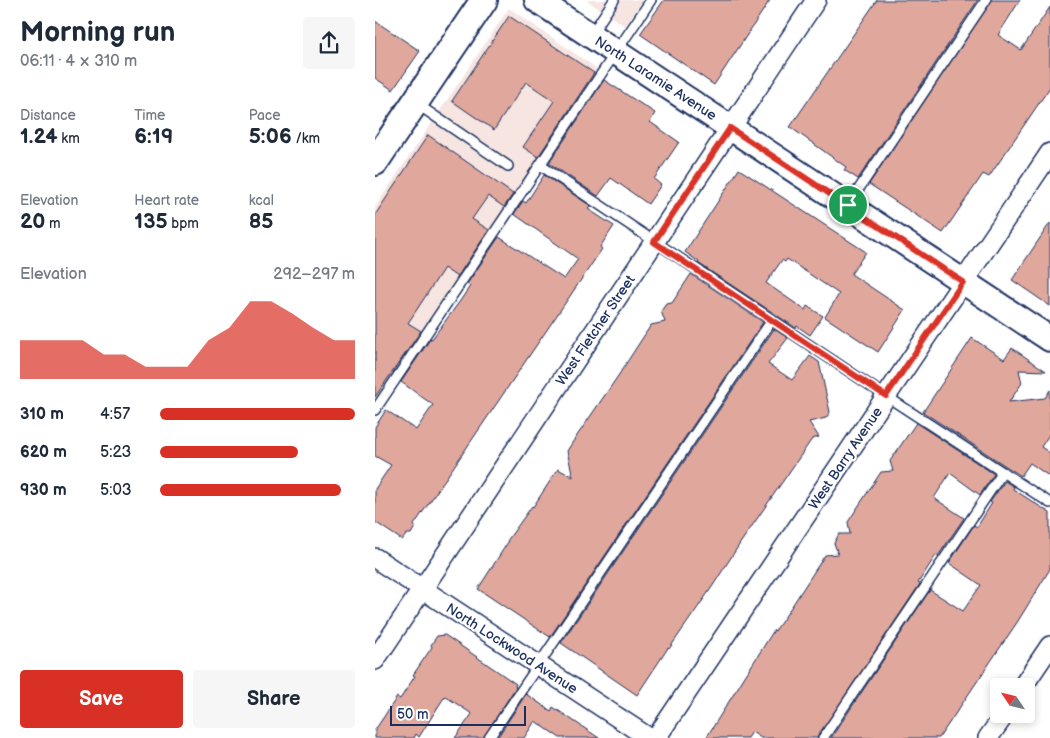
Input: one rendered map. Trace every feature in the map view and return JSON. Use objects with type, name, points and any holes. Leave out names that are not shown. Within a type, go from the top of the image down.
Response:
[{"type":"main road","points":[[375,162],[484,0]]},
{"type":"street","name":"North Laramie Avenue","points":[[537,0],[1050,339]]},
{"type":"street","name":"West Fletcher Street","points":[[375,660],[816,0]]},
{"type":"street","name":"West Barry Avenue","points":[[656,738],[1050,153]]},
{"type":"street","name":"North Lockwood Avenue","points":[[375,558],[649,738]]},
{"type":"street","points":[[1028,678],[1050,646]]},
{"type":"street","points":[[988,738],[999,723]]},
{"type":"lane","points":[[590,35],[614,0]]},
{"type":"lane","points":[[375,410],[651,0]]},
{"type":"lane","points":[[848,205],[986,0]]},
{"type":"lane","points":[[415,103],[508,166]]},
{"type":"lane","points":[[540,165],[1050,503]]},
{"type":"lane","points":[[489,738],[772,320]]},
{"type":"lane","points":[[823,738],[1003,472]]},
{"type":"shaded area","points":[[586,0],[643,0],[625,26]]},
{"type":"shaded area","points":[[509,8],[599,70],[375,405],[375,207]]},
{"type":"building","points":[[664,0],[770,0],[714,85],[640,34]]},
{"type":"building","points":[[877,0],[978,0],[858,179],[844,170],[846,167],[790,127]]},
{"type":"building","points":[[992,0],[1020,0],[998,35],[1021,50],[1050,7],[1050,87],[989,177],[983,174],[943,233],[869,184]]},
{"type":"building","points":[[509,16],[594,73],[538,157],[523,147],[554,101],[526,82],[494,130],[452,101]]},
{"type":"building","points":[[375,21],[420,51],[393,90],[375,78]]},
{"type":"building","points":[[604,80],[655,113],[650,122],[679,142],[654,179],[661,185],[648,204],[611,178],[598,196],[549,163]]},
{"type":"building","points":[[428,135],[513,194],[504,207],[488,196],[472,219],[489,230],[457,277],[444,268],[408,323],[421,331],[375,397],[375,215]]},
{"type":"building","points":[[739,169],[866,252],[851,274],[905,310],[878,352],[825,317],[839,294],[787,259],[785,262],[782,260],[766,283],[805,310],[807,306],[823,316],[810,335],[797,326],[796,328],[698,263],[685,252]]},
{"type":"building","points":[[544,175],[591,206],[588,209],[614,226],[600,247],[602,249],[414,525],[415,527],[411,534],[407,534],[402,540],[375,522],[375,489],[391,465],[375,456],[375,427],[386,410],[416,430],[433,405],[401,382],[431,338],[460,301],[470,286],[467,284],[499,237],[564,279],[578,259],[514,214],[523,201],[526,203]]},
{"type":"building","points":[[1050,223],[1050,306],[1012,280]]},
{"type":"building","points":[[691,274],[763,322],[550,637],[478,589],[507,541],[533,507],[558,469],[573,477],[567,451],[651,325],[665,322],[661,311],[666,304],[672,303]]},
{"type":"building","points":[[774,329],[788,338],[768,364],[792,380],[810,356],[819,362],[830,412],[826,418],[809,422],[819,437],[812,439],[637,695],[561,643]]},
{"type":"building","points":[[972,338],[1004,359],[1012,348],[1046,371],[1019,370],[1022,383],[1009,402],[1045,398],[1050,390],[1050,433],[1041,447],[1050,453],[1050,477],[1030,463],[1021,476],[923,412]]},
{"type":"building","points":[[916,423],[994,474],[980,495],[950,473],[934,498],[964,518],[938,556],[936,555],[918,583],[920,584],[817,738],[761,738],[752,732],[748,738],[706,738],[774,630],[825,555],[838,554],[834,543],[839,534],[850,534],[848,522],[881,472],[893,471],[890,461]]},
{"type":"building","points":[[1005,481],[1014,487],[1013,489],[1050,513],[1050,569],[1018,621],[939,738],[831,738],[930,590],[963,611],[981,585],[949,563],[974,525],[977,527],[992,503],[990,502]]},
{"type":"building","points":[[445,635],[516,684],[516,687],[483,738],[455,738],[472,714],[445,696],[419,737],[416,734],[414,738],[375,738],[375,730],[397,697],[400,699],[437,636]]},
{"type":"building","points":[[526,694],[551,711],[553,707],[599,738],[560,738],[535,721],[524,738],[497,738]]},
{"type":"route","points":[[730,128],[848,205],[963,282],[886,396],[654,242],[730,128]]}]
